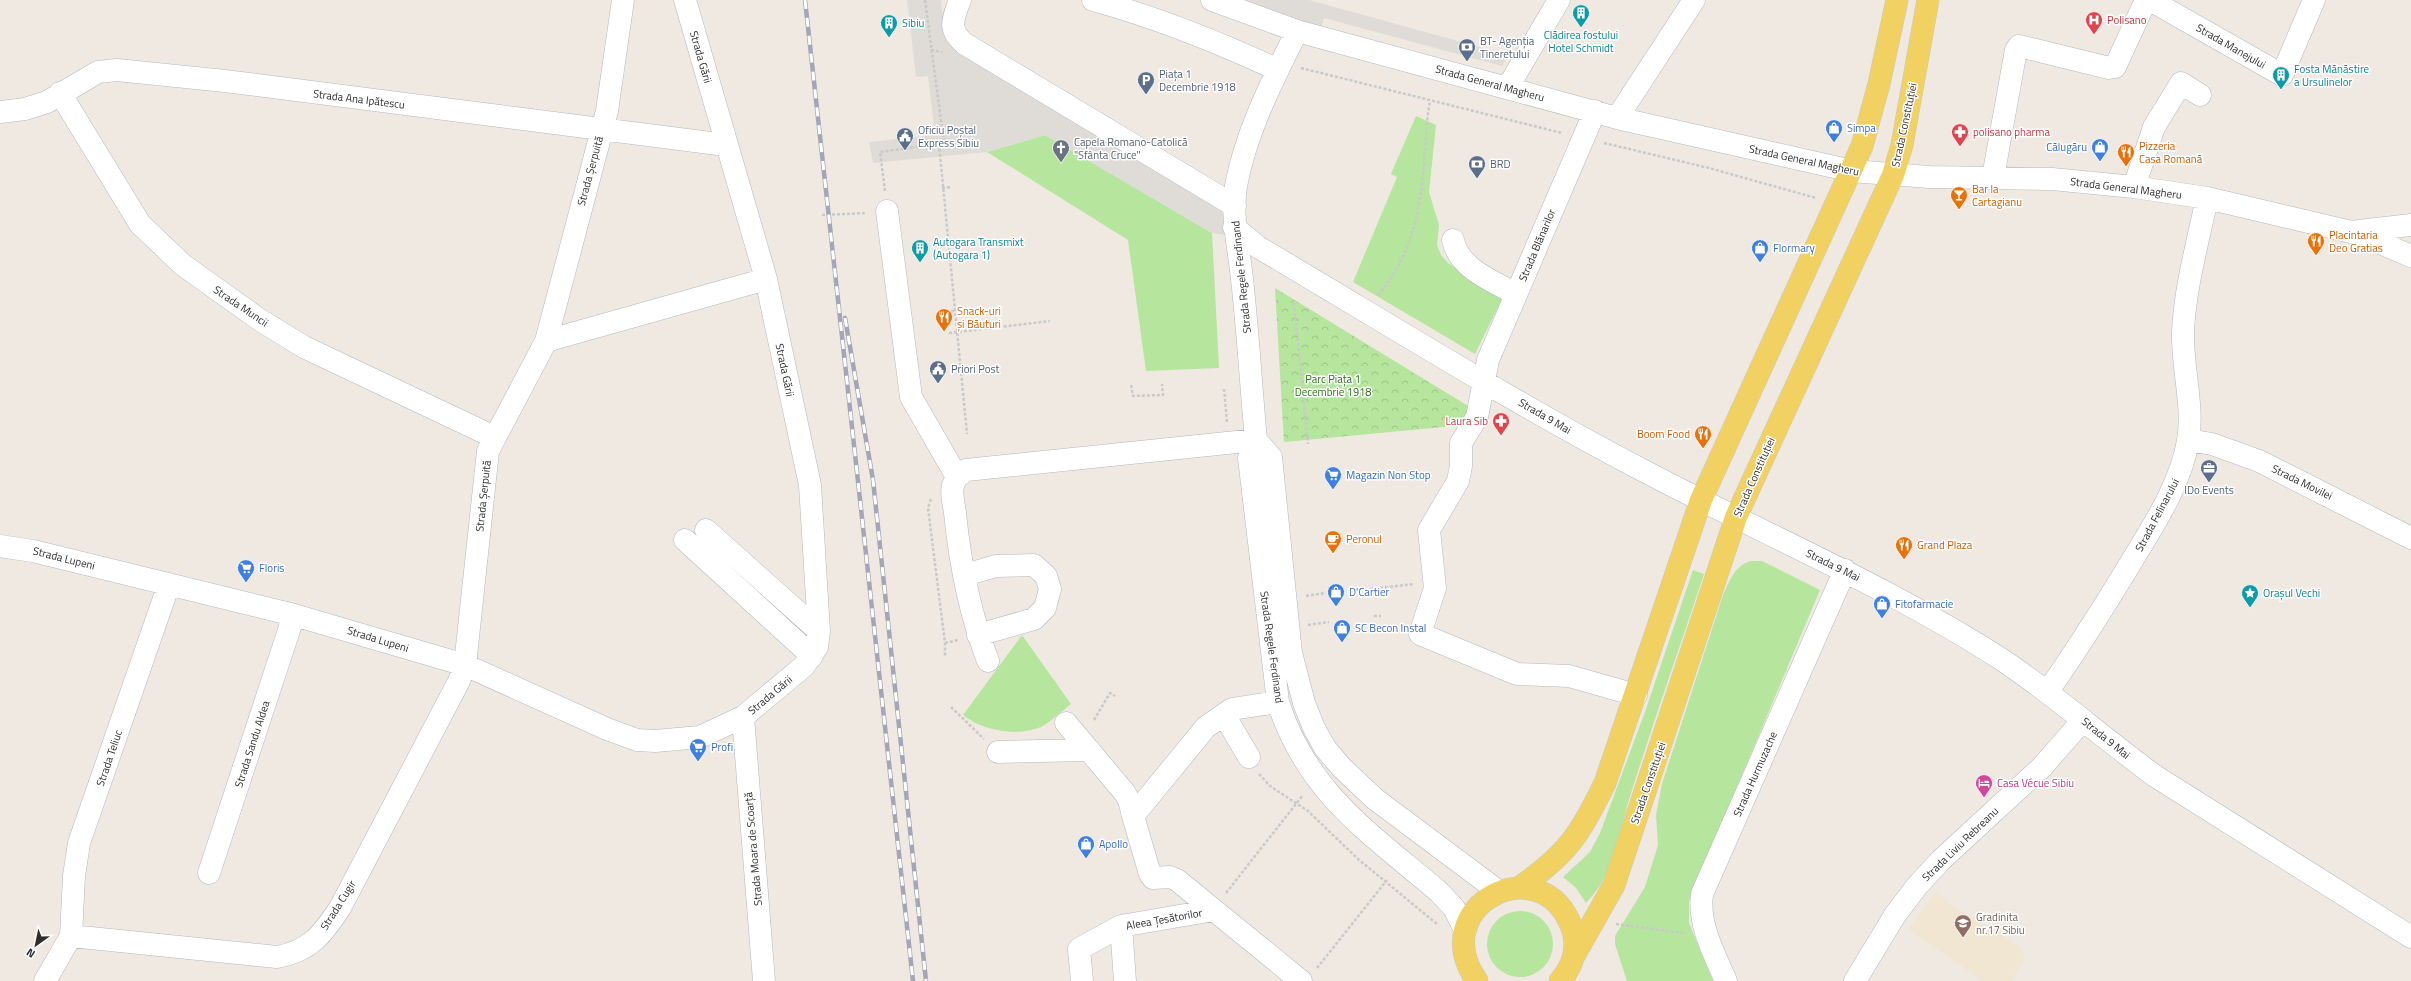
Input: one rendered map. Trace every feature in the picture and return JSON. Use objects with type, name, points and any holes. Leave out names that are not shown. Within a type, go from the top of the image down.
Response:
[{"type":"main road","points":[[1520,887],[1546,869],[1567,848],[1587,820],[1604,783],[1636,695],[1701,500],[1852,171],[1862,146],[1879,84],[1897,0]]},
{"type":"main road","name":"Strada Constituției","points":[[1560,981],[1568,971],[1575,954],[1614,885],[1736,517],[1893,175],[1902,145],[1928,0]]},
{"type":"main road","points":[[1477,981],[1467,965],[1463,948],[1465,930],[1475,909],[1483,900],[1498,891],[1520,887],[1539,891],[1556,900],[1568,916],[1572,928],[1575,954]]},
{"type":"street","name":"Strada Șerpuită","points":[[465,665],[485,463],[494,437],[546,341],[607,111],[623,0]]},
{"type":"street","name":"Strada Gării","points":[[685,0],[766,280],[810,485],[819,631],[817,646],[812,656],[743,717]]},
{"type":"street","name":"Strada 9 Mai","points":[[960,0],[952,25],[956,37],[1234,216],[1258,247],[1598,446],[1701,500],[1845,570],[1934,618],[2048,691],[2118,749],[2207,810],[2411,937]]},
{"type":"street","points":[[1093,0],[1143,14],[1203,35],[1280,67]]},
{"type":"street","name":"Strada General Magheru","points":[[1212,0],[1297,31],[1508,87],[1617,118],[1852,171],[1893,175],[2052,180],[2134,187],[2207,198],[2351,232],[2411,225]]},
{"type":"street","points":[[1508,87],[1559,0]]},
{"type":"street","points":[[1617,118],[1694,0]]},
{"type":"street","points":[[1992,178],[2016,50],[2019,46],[2109,68],[2115,67],[2146,0]]},
{"type":"street","name":"Strada Manejului","points":[[2150,0],[2282,75],[2314,0]]},
{"type":"street","name":"Strada Regele Ferdinand","points":[[1297,31],[1267,94],[1246,149],[1236,186],[1234,216],[1242,279],[1256,440],[1249,458],[1278,702],[1286,725],[1298,751],[1316,779],[1336,803],[1439,892],[1454,908],[1465,930]]},
{"type":"street","name":"Strada Ana Ipătescu","points":[[0,112],[25,109],[47,102],[60,92],[98,72],[117,70],[225,81],[726,145]]},
{"type":"street","points":[[2134,187],[2154,127],[2181,83],[2200,95]]},
{"type":"street","name":"Strada Muncii","points":[[60,92],[140,224],[183,265],[260,320],[304,347],[494,437]]},
{"type":"street","name":"Strada Blănarilor","points":[[1595,111],[1488,360],[1477,417],[1462,443],[1462,466],[1458,481],[1429,530],[1435,588],[1420,634],[1517,674],[1569,676],[1636,695]]},
{"type":"street","name":"Strada Felinarului","points":[[2048,691],[2108,600],[2164,506],[2183,462],[2188,440],[2183,331],[2190,280],[2207,198]]},
{"type":"street","points":[[887,210],[911,397],[955,475],[953,495],[965,575],[978,636],[988,661]]},
{"type":"street","points":[[2351,232],[2411,256]]},
{"type":"street","points":[[1453,240],[1455,247],[1463,261],[1478,273],[1516,294]]},
{"type":"street","points":[[546,341],[766,280]]},
{"type":"street","name":"Strada Regele Ferdinand","points":[[1256,440],[1271,456],[1291,653],[1296,679],[1314,728],[1325,748],[1342,768],[1375,799],[1498,891]]},
{"type":"street","points":[[955,475],[966,470],[1256,440]]},
{"type":"street","name":"Strada Movilei","points":[[2188,440],[2212,444],[2259,461],[2411,538]]},
{"type":"street","points":[[706,530],[819,631]]},
{"type":"street","points":[[685,540],[812,656]]},
{"type":"street","name":"Strada Lupeni","points":[[0,546],[33,550],[294,615],[465,665],[607,729],[638,740],[655,742],[700,737],[743,717]]},
{"type":"street","points":[[965,575],[996,566],[1034,565],[1046,576],[1050,589],[1045,608],[1034,619],[978,636]]},
{"type":"street","name":"Strada Hurmuzache","points":[[1726,981],[1708,936],[1700,911],[1702,894],[1845,570]]},
{"type":"street","name":"Strada Teliuc","points":[[71,936],[75,866],[79,843],[169,584]]},
{"type":"street","name":"Strada Sandu Aldea","points":[[209,873],[294,615]]},
{"type":"street","name":"Strada Cugir","points":[[71,936],[277,957],[295,954],[313,942],[327,927],[340,908],[459,681],[465,665]]},
{"type":"street","points":[[1133,816],[1206,727],[1232,709],[1278,702]]},
{"type":"street","points":[[1224,715],[1249,757]]},
{"type":"street","name":"Strada Moara de Scoarță","points":[[743,717],[764,981]]},
{"type":"street","name":"Strada Liviu Rebreanu","points":[[1855,981],[1895,915],[1917,886],[1941,860],[2042,767],[2083,720]]},
{"type":"street","points":[[1066,723],[1126,796],[1133,816]]},
{"type":"street","points":[[998,752],[1089,750]]},
{"type":"street","name":"Aleea Țesătorilor","points":[[1133,816],[1150,874],[1153,878],[1170,877],[1177,880],[1214,910],[1309,975]]},
{"type":"street","name":"Aleea Țesătorilor","points":[[1125,981],[1121,926],[1214,910]]},
{"type":"street","points":[[1082,981],[1079,949],[1121,926]]},
{"type":"street","points":[[45,981],[71,936]]},
{"type":"path","points":[[822,215],[887,210],[880,152],[944,144],[925,0]]},
{"type":"path","points":[[1280,67],[1430,101],[1709,168],[1819,199]]},
{"type":"path","points":[[1364,310],[1383,289],[1406,248],[1422,184],[1430,101]]},
{"type":"path","points":[[939,144],[943,224],[967,434]]},
{"type":"path","points":[[942,188],[952,187]]},
{"type":"path","points":[[1294,303],[1308,444]]},
{"type":"path","points":[[946,312],[954,311]]},
{"type":"path","points":[[949,333],[1050,322]]},
{"type":"path","points":[[1131,385],[1132,396],[1163,395],[1162,384]]},
{"type":"path","points":[[944,657],[945,643],[928,508],[933,496],[955,475]]},
{"type":"path","points":[[1370,588],[1434,582]]},
{"type":"path","points":[[1374,616],[1381,616]]},
{"type":"path","points":[[1094,720],[1110,694],[1115,696]]},
{"type":"path","points":[[951,707],[998,752]]},
{"type":"path","points":[[1249,757],[1262,779],[1308,811],[1358,859],[1386,880],[1438,925]]},
{"type":"path","points":[[1214,910],[1316,779]]},
{"type":"path","points":[[1309,975],[1403,861]]},
{"type":"path","points":[[1594,921],[1708,936]]},
{"type":"shaded area","points":[[907,0],[941,0],[944,33],[1222,205],[1226,235],[1212,233],[1045,135],[987,152],[873,163],[869,142],[935,135],[928,76],[916,77]]},
{"type":"shaded area","points":[[1229,0],[1309,0],[1509,55],[1502,66],[1324,18],[1321,28]]},
{"type":"shaded area","name":"Gradinita nr.17 Sibiu","points":[[1935,892],[1962,912],[2019,946],[2025,959],[2011,981],[1983,981],[1909,930]]},
{"type":"green space","points":[[1416,116],[1436,125],[1429,192],[1439,225],[1437,245],[1441,255],[1448,263],[1503,297],[1475,354],[1353,282],[1397,177],[1391,174]]},
{"type":"green space","points":[[1045,135],[1212,233],[1219,368],[1146,371],[1128,240],[987,152]]},
{"type":"green space","name":"Parc Piața 1 Decembrie 1918","points":[[1275,288],[1473,409],[1465,425],[1284,442]]},
{"type":"green space","points":[[1751,561],[1762,561],[1820,590],[1689,901],[1689,923],[1713,981],[1627,981],[1615,944],[1615,936],[1645,887],[1658,845],[1656,815],[1662,784],[1723,595],[1737,570],[1745,563]]},
{"type":"green space","points":[[1693,570],[1704,574],[1641,763],[1616,850],[1604,878],[1586,903],[1576,888],[1563,877],[1590,852],[1600,833],[1645,712]]},
{"type":"green space","points":[[1022,635],[1071,704],[1045,725],[1022,732],[1001,731],[971,721],[963,715]]},
{"type":"green space","points":[[1514,911],[1526,911],[1538,916],[1548,926],[1553,938],[1551,957],[1538,972],[1526,977],[1514,977],[1502,972],[1492,962],[1487,950],[1487,938],[1492,926],[1502,916]]},
{"type":"railway","points":[[805,0],[913,981]]},
{"type":"railway","points":[[845,318],[873,480],[926,981]]},
{"type":"place","name":"Clădirea fostului Hotel Schmidt","points":[[1581,28]]},
{"type":"place","name":"Polisano","points":[[2094,35]]},
{"type":"place","name":"Sibiu","points":[[889,38]]},
{"type":"place","name":"BT- Agenția Tineretului","points":[[1467,62]]},
{"type":"place","name":"Fosta Mănăstire a Ursulinelor","points":[[2281,90]]},
{"type":"place","name":"Piața 1 Decembrie 1918","points":[[1146,95]]},
{"type":"place","name":"Simpa","points":[[1834,143]]},
{"type":"place","name":"polisano pharma","points":[[1960,147]]},
{"type":"place","name":"Oficiu Poștal Express Sibiu","points":[[905,151]]},
{"type":"place","name":"Călugăru","points":[[2100,162]]},
{"type":"place","name":"Capela Romano-Catolică \"Sfânta Cruce\"","points":[[1061,163]]},
{"type":"place","name":"Pizzeria Casa Romană","points":[[2126,167]]},
{"type":"place","name":"BRD","points":[[1477,179]]},
{"type":"place","name":"Bar la Cartagianu","points":[[1959,210]]},
{"type":"place","name":"Placintaria Deo Gratias","points":[[2316,256]]},
{"type":"place","name":"Autogara Transmixt (Autogara 1)","points":[[920,263]]},
{"type":"place","name":"Flormary","points":[[1760,263]]},
{"type":"place","name":"Snack-uri și Băuturi","points":[[944,332]]},
{"type":"place","name":"Priori Post","points":[[938,384]]},
{"type":"place","name":"Laura Sib","points":[[1501,436]]},
{"type":"place","name":"Boom Food","points":[[1703,449]]},
{"type":"place","name":"IDo Events","points":[[2209,483]]},
{"type":"place","name":"Magazin Non Stop","points":[[1333,490]]},
{"type":"place","name":"Peronul","points":[[1333,554]]},
{"type":"place","name":"Grand Plaza","points":[[1904,560]]},
{"type":"place","name":"Floris","points":[[246,583]]},
{"type":"place","name":"D'Cartier","points":[[1336,607]]},
{"type":"place","name":"Orașul Vechi","points":[[2250,608]]},
{"type":"place","name":"Fitofarmacie","points":[[1882,619]]},
{"type":"place","name":"SC Becon Instal","points":[[1342,643]]},
{"type":"place","name":"Profi","points":[[698,762]]},
{"type":"place","name":"Casa Vécue Sibiu","points":[[1984,798]]},
{"type":"place","name":"Apollo","points":[[1086,859]]},
{"type":"place","name":"Gradinita nr.17 Sibiu","points":[[1963,938]]}]
